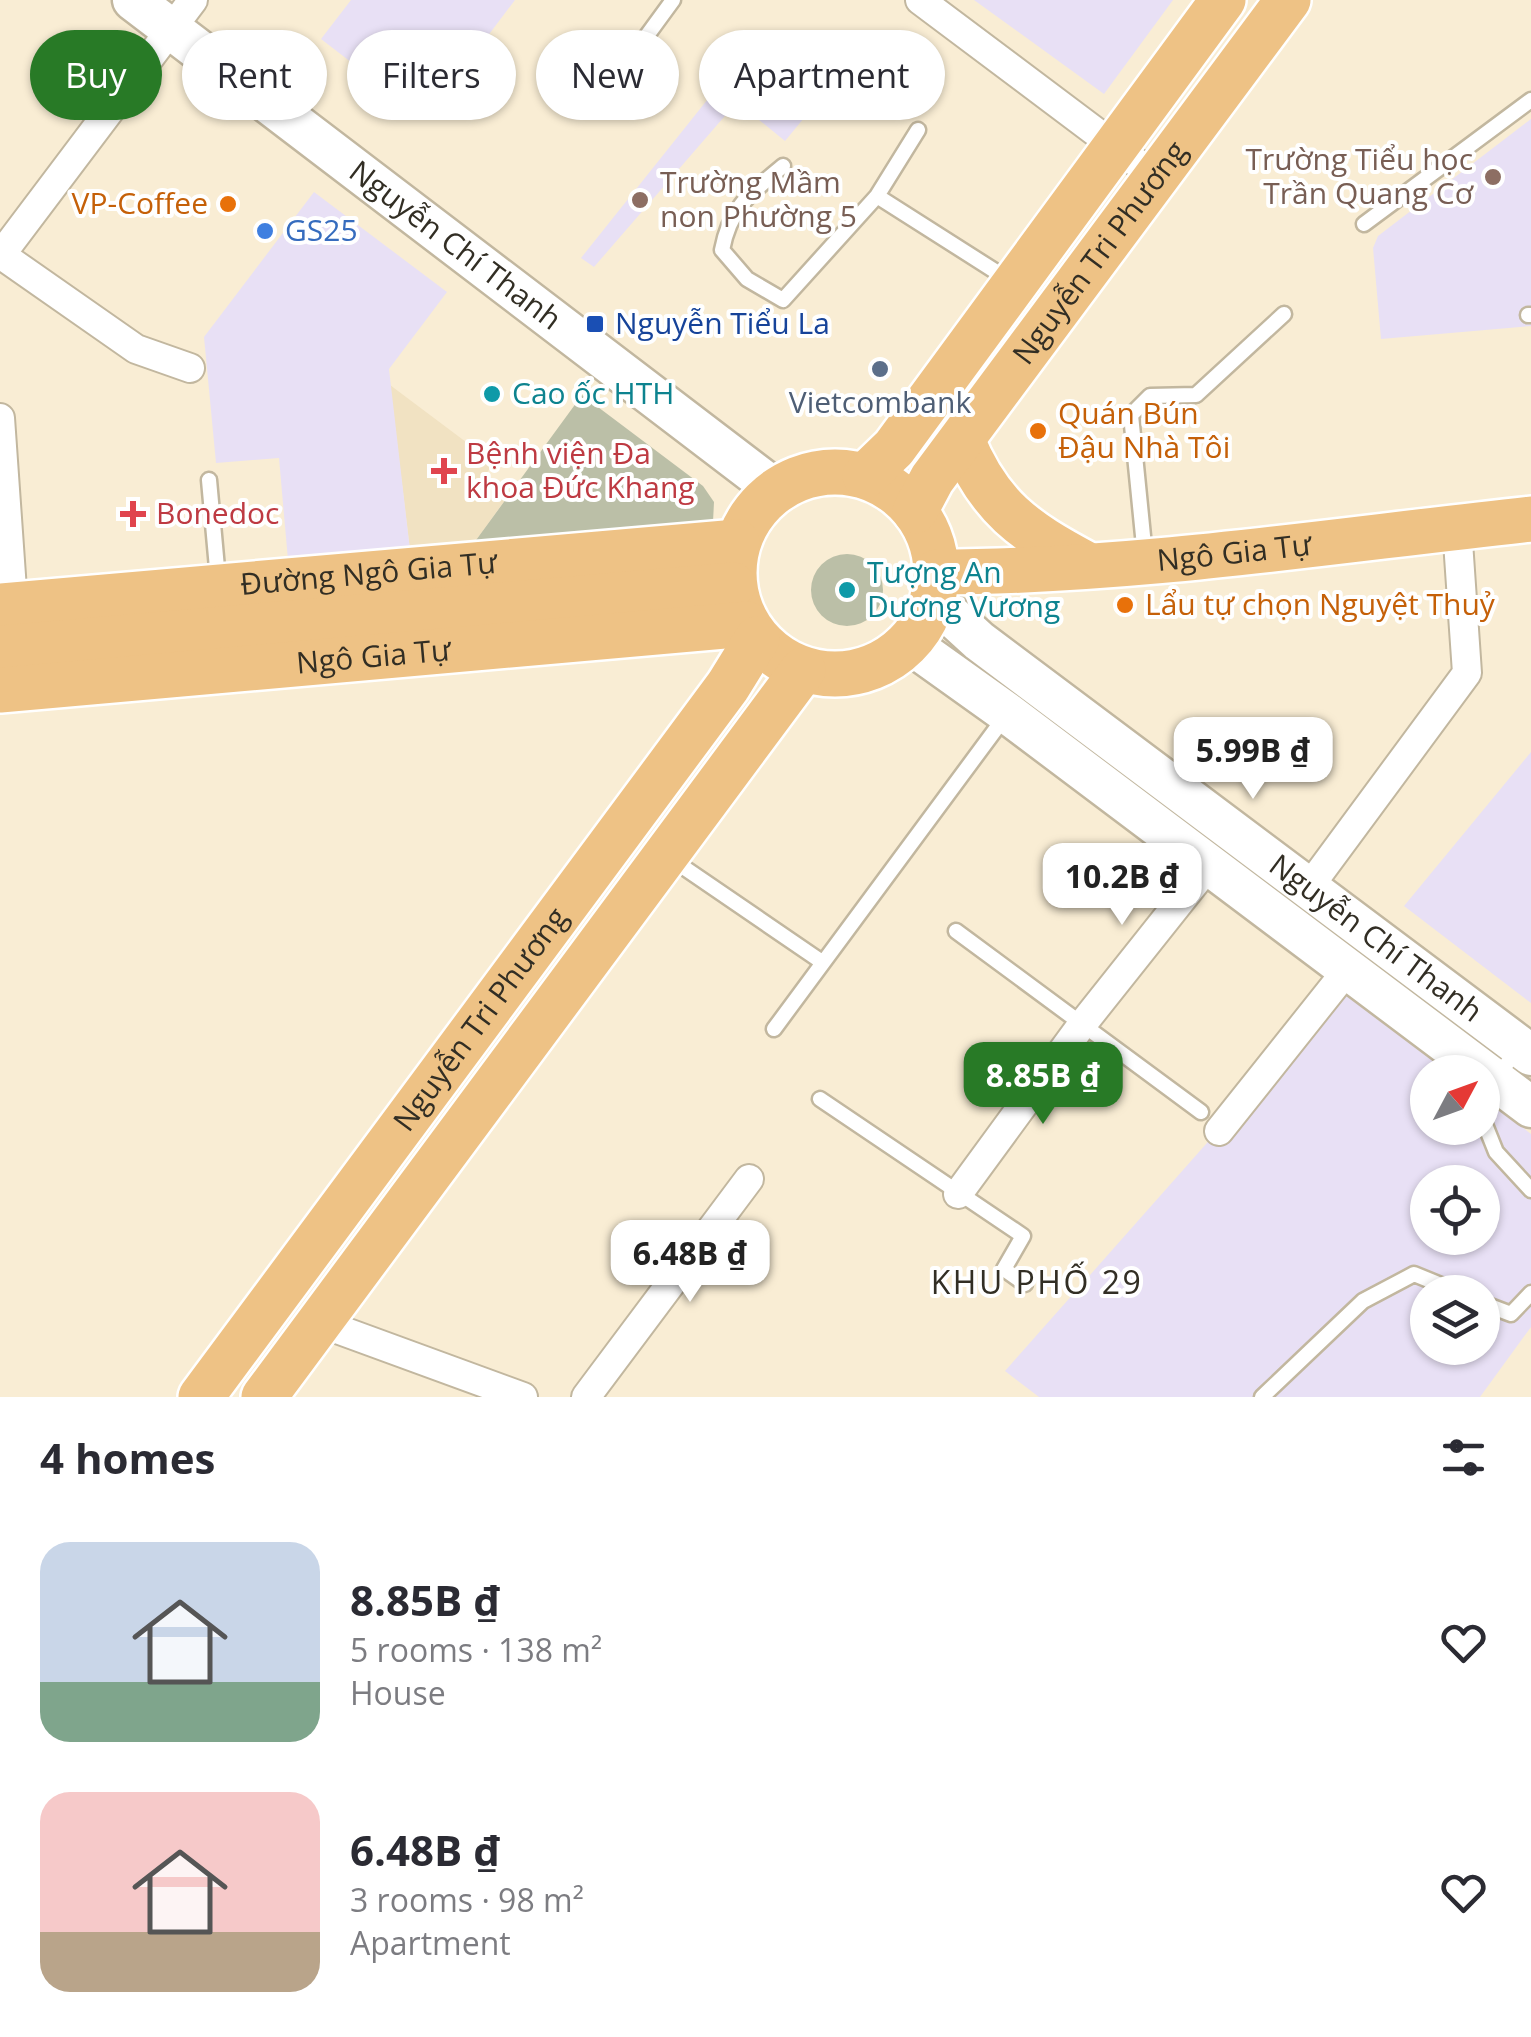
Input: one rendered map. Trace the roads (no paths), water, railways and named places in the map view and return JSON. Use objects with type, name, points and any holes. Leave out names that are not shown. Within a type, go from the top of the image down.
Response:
[{"type":"main road","name":"Nguyễn Chí Thanh","points":[[132,0],[182,15],[776,490]]},
{"type":"main road","name":"Nguyễn Tri Phương","points":[[866,476],[894,448],[1223,0]]},
{"type":"main road","name":"Nguyễn Tri Phương","points":[[915,511],[932,479],[1288,0]]},
{"type":"main road","points":[[962,440],[986,489],[1004,510],[1024,528],[1086,564]]},
{"type":"main road","points":[[819,472],[866,476],[892,490],[915,511],[931,540],[935,586],[921,627],[886,661],[860,672],[831,675],[803,670],[778,657],[744,597],[753,512],[796,478],[819,472]]},
{"type":"main road","name":"Ngô Gia Tự","points":[[935,586],[995,572],[1146,561],[1531,519]]},
{"type":"main road","name":"Nguyễn Chí Thanh","points":[[935,586],[979,641],[1525,1051]]},
{"type":"main road","name":"Đường Ngô Gia Tự","points":[[7,626],[218,587],[744,597]]},
{"type":"main road","name":"Nguyễn Tri Phương","points":[[202,1397],[728,686],[744,597]]},
{"type":"main road","name":"Ngô Gia Tự","points":[[7,626],[744,597]]},
{"type":"main road","name":"Ngô Gia Tự","points":[[0,690],[744,597]]},
{"type":"main road","name":"Nguyễn Chí Thanh","points":[[908,643],[1348,969],[1438,1055]]},
{"type":"main road","name":"Nguyễn Tri Phương","points":[[264,1397],[803,670]]},
{"type":"main road","name":"Nguyễn Chí Thanh","points":[[1500,1104],[1531,1108]]},
{"type":"main road","points":[[278,1294],[318,1322]]},
{"type":"street","points":[[920,0],[1157,178]]},
{"type":"street","points":[[182,15],[0,255],[136,348],[190,368]]},
{"type":"street","points":[[0,418],[7,626]]},
{"type":"street","points":[[1309,888],[1467,673],[1458,527]]},
{"type":"street","points":[[958,1194],[1081,1026],[1209,865]]},
{"type":"street","points":[[1210,1122],[1348,969]]},
{"type":"street","points":[[586,1397],[749,1180]]},
{"type":"street","points":[[318,1322],[522,1397]]},
{"type":"lane","points":[[651,30],[673,0]]},
{"type":"lane","points":[[1364,224],[1531,100]]},
{"type":"lane","points":[[782,166],[742,201],[726,225],[722,250],[747,280],[783,300],[877,196],[918,130]]},
{"type":"lane","points":[[877,196],[1014,284]]},
{"type":"lane","points":[[1146,561],[1131,415],[1150,396],[1196,395],[1284,314]]},
{"type":"lane","points":[[210,480],[218,587]]},
{"type":"lane","points":[[774,1029],[1007,713]]},
{"type":"lane","points":[[664,854],[822,962]]},
{"type":"lane","points":[[956,930],[1210,1122]]},
{"type":"lane","points":[[1500,1085],[1525,1051]]},
{"type":"lane","points":[[820,1098],[1023,1236],[1004,1269],[1025,1284]]},
{"type":"lane","points":[[1495,1145],[1496,1152],[1531,1190]]},
{"type":"lane","points":[[1262,1397],[1363,1301],[1410,1276]]},
{"type":"lane","points":[[1500,1310],[1510,1314],[1531,1292]]},
{"type":"place","name":"Trường Tiểu học Trần Quang Cơ","points":[[1493,177]]},
{"type":"place","name":"Trường Mầm non Phường 5","points":[[640,200]]},
{"type":"place","name":"VP-Coffee","points":[[228,204]]},
{"type":"place","name":"GS25","points":[[265,231]]},
{"type":"place","name":"Nguyễn Tiểu La","points":[[595,324]]},
{"type":"place","name":"Vietcombank","points":[[880,369]]},
{"type":"place","name":"Cao ốc HTH","points":[[492,394]]},
{"type":"place","name":"Quán Bún Đậu Nhà Tôi","points":[[1038,431]]},
{"type":"place","name":"Bệnh viện Đa khoa Đức Khang","points":[[444,471]]},
{"type":"place","name":"Bonedoc","points":[[133,514]]},
{"type":"place","name":"Tượng An Dương Vương","points":[[847,590]]},
{"type":"place","name":"Lẩu tự chọn Nguyệt Thuỷ","points":[[1125,605]]},
{"type":"district","name":"KHU PHỐ 29","points":[[1037,1283]]}]
